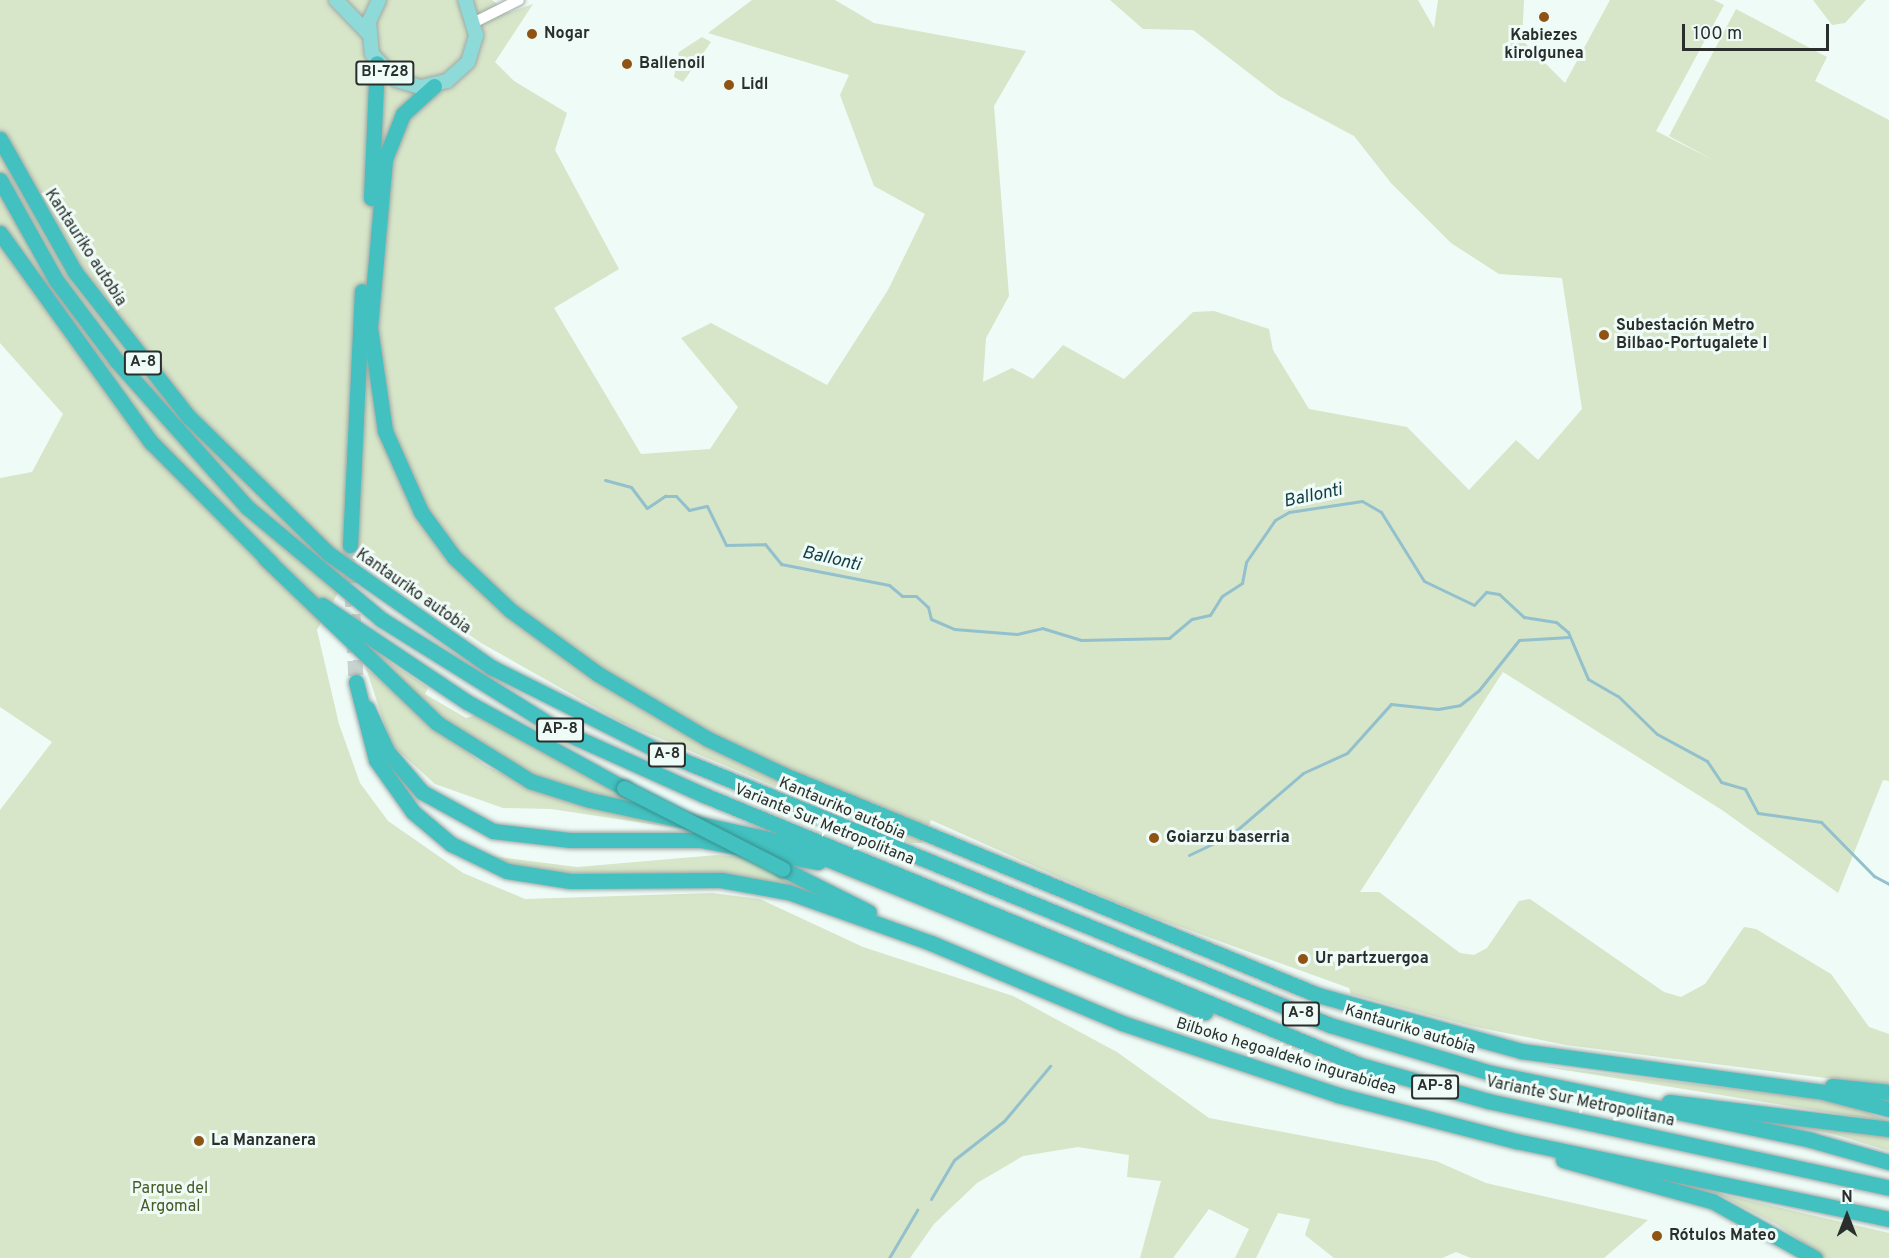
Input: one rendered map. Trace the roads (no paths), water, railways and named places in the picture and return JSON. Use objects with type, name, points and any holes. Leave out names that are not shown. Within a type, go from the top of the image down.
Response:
[{"type":"highway","points":[[350,545],[377,63]]},
{"type":"highway","points":[[434,86],[403,114],[385,159],[370,328],[377,398],[393,456],[432,529],[483,587],[535,630],[659,712],[744,756],[1279,981],[1484,1043],[1823,1092],[1889,1109]]},
{"type":"highway","name":"Kantauriko autobia","points":[[0,139],[75,272],[188,416],[329,554],[491,667],[655,749],[1243,992],[1425,1056],[1889,1162]]},
{"type":"highway","name":"Variante Sur Metropolitana","points":[[0,180],[56,280],[173,430],[317,571],[421,647],[557,729],[639,767],[1293,1041],[1488,1101],[1838,1174],[1889,1188]]},
{"type":"highway","name":"A-8","points":[[0,233],[150,442],[265,558],[387,654],[624,788],[931,943]]},
{"type":"highway","points":[[265,558],[436,723],[488,760],[562,792],[788,843],[1146,991],[1293,1041]]},
{"type":"highway","points":[[905,893],[815,861],[700,840],[570,840],[493,831],[449,812],[401,771],[377,732],[356,682],[366,736],[392,785],[432,829],[478,858],[507,871],[559,879],[681,878],[759,885],[931,943]]},
{"type":"highway","name":"Bilboko hegoaldeko ingurabidea","points":[[931,943],[1122,1023],[1242,1065],[1516,1141],[1889,1219]]},
{"type":"highway","points":[[1704,1076],[1889,1092]]},
{"type":"highway","points":[[1635,1104],[1663,1101],[1889,1129]]},
{"type":"highway","points":[[1516,1141],[1538,1154],[1712,1201],[1774,1233],[1815,1258]]},
{"type":"highway","points":[[1774,1233],[1801,1258]]},
{"type":"main road","points":[[368,33],[379,0]]},
{"type":"main road","points":[[465,0],[475,22]]},
{"type":"main road","name":"BI-728","points":[[339,2],[368,33],[377,63],[402,83],[434,86],[468,62],[475,22]]},
{"type":"street","points":[[475,22],[519,0]]},
{"type":"waterway","name":"Ballonti","points":[[605,480],[631,487],[647,508],[665,496],[676,496],[689,510],[707,506],[726,545],[765,544],[781,564],[889,585],[902,596],[916,596],[928,607],[931,619],[954,629],[1017,634],[1042,628],[1081,640],[1169,638],[1192,619],[1210,615],[1222,596],[1242,583],[1246,562],[1275,520],[1289,512],[1362,501],[1381,512],[1424,581],[1474,605],[1486,592],[1499,594],[1524,617],[1556,622],[1568,632],[1588,679],[1618,696],[1657,734],[1707,761],[1721,782],[1745,789],[1758,813],[1821,822],[1874,876],[1889,884]]},
{"type":"waterway","points":[[1189,855],[1231,835],[1303,773],[1347,753],[1391,704],[1438,709],[1460,705],[1479,690],[1519,640],[1569,637]]},
{"type":"waterway","points":[[931,1199],[954,1160],[1004,1121],[1050,1066]]},
{"type":"waterway","points":[[889,1258],[917,1210]]},
{"type":"tunnel","points":[[350,545],[356,682]]},
{"type":"place","name":"Kabiezes kirolgunea","points":[[1544,17]]},
{"type":"place","name":"Nogar","points":[[532,34]]},
{"type":"place","name":"Ballenoil","points":[[627,64]]},
{"type":"place","name":"Lidl","points":[[729,85]]},
{"type":"place","name":"Subestación Metro Bilbao-Portugalete I","points":[[1604,335]]},
{"type":"place","name":"Goiarzu baserria","points":[[1154,838]]},
{"type":"place","name":"Ur partzuergoa","points":[[1303,959]]},
{"type":"place","name":"La Manzanera","points":[[199,1141]]},
{"type":"place","name":"Rótulos Mateo","points":[[1657,1236]]},
{"type":"park label","name":"Parque del Argomal","points":[[170,1198]]}]
